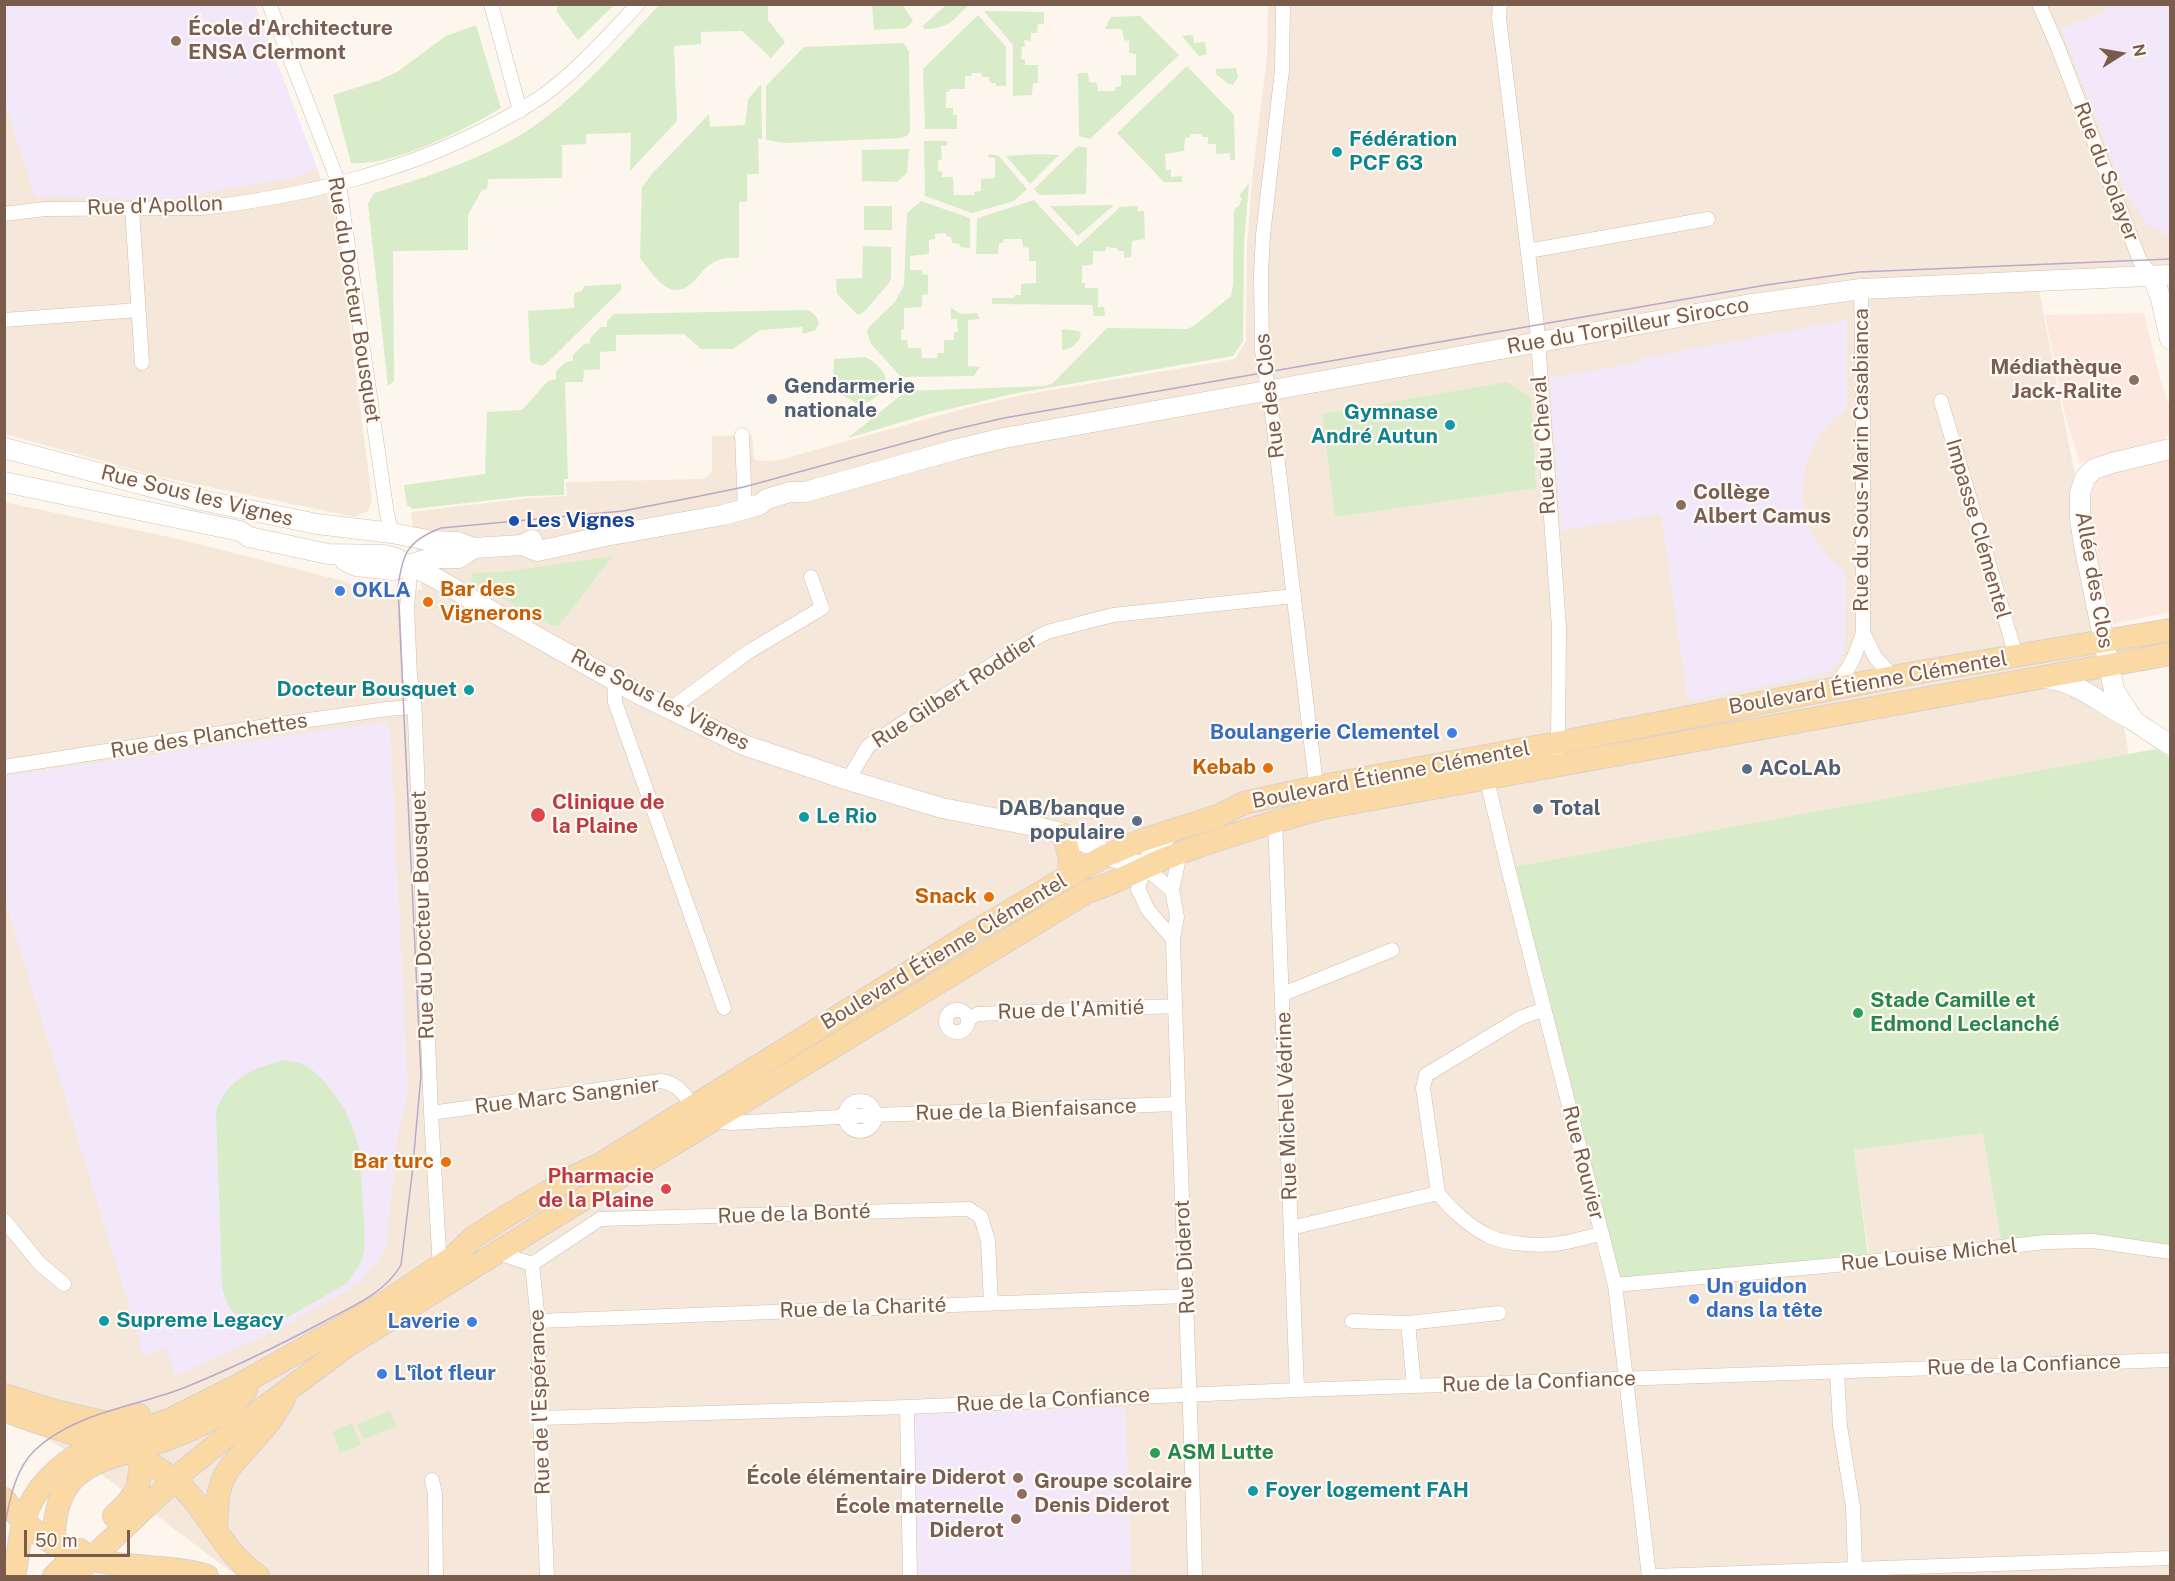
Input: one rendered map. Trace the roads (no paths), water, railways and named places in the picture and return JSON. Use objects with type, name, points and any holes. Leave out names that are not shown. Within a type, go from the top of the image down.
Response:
[{"type":"main road","name":"Boulevard Étienne Clémentel","points":[[1558,754],[1831,689],[2170,630]]},
{"type":"main road","name":"Boulevard Étienne Clémentel","points":[[14,1576],[24,1522],[34,1496],[44,1483],[78,1454],[171,1419],[206,1403],[383,1304],[440,1266],[474,1237],[573,1177],[598,1165],[974,932],[1107,855],[1143,840],[1218,816],[1244,803],[1316,787],[1485,767],[2043,678],[2170,654]]},
{"type":"main road","name":"Boulevard Étienne Clémentel","points":[[80,1563],[243,1423],[347,1346],[438,1288],[458,1279],[1087,892],[1109,886],[1144,867],[1180,853],[1275,821],[1485,767]]},
{"type":"main road","points":[[1064,835],[1070,858],[1069,876]]},
{"type":"main road","points":[[54,1544],[57,1506],[65,1488],[86,1467],[134,1455],[225,1411],[265,1371]]},
{"type":"main road","points":[[216,1529],[218,1496],[227,1473],[271,1420],[293,1386]]},
{"type":"main road","points":[[4,1395],[58,1412],[112,1424],[170,1406],[206,1403]]},
{"type":"main road","points":[[4,1410],[134,1455],[174,1480],[200,1507],[237,1559],[258,1576]]},
{"type":"main road","points":[[54,1576],[80,1563],[134,1497],[139,1481],[134,1455]]},
{"type":"main road","points":[[4,1499],[24,1522],[80,1563],[169,1567],[207,1576]]},
{"type":"main road","points":[[108,1576],[136,1566]]},
{"type":"street","name":"Rue du Docteur Bousquet","points":[[269,4],[339,184],[387,514],[392,533]]},
{"type":"street","points":[[490,4],[520,111]]},
{"type":"street","name":"Rue d'Apollon","points":[[4,214],[45,209],[202,208],[339,184],[411,162],[456,144],[520,111],[552,89],[585,60],[638,4]]},
{"type":"street","name":"Rue des Clos","points":[[1283,4],[1282,70],[1263,235],[1262,351],[1319,810]]},
{"type":"street","name":"Rue du Cheval","points":[[1500,4],[1499,18],[1538,347],[1558,627],[1558,754]]},
{"type":"street","name":"Rue du Solayer","points":[[2039,4],[2140,261],[2163,282],[2170,339]]},
{"type":"street","points":[[132,208],[142,363]]},
{"type":"street","points":[[1528,251],[1708,219]]},
{"type":"street","name":"Rue du Torpilleur Sirocco","points":[[411,564],[430,558],[522,545],[537,551],[600,537],[723,516],[783,494],[805,492],[958,449],[1090,422],[1269,396],[1538,347],[1746,305],[1861,294],[2163,282]]},
{"type":"street","name":"Rue du Sous-Marin Casabianca","points":[[1831,689],[1846,674],[1854,661],[1863,632],[1861,294]]},
{"type":"street","points":[[4,320],[138,310]]},
{"type":"street","name":"Impasse Clémentel","points":[[1941,401],[2016,656]]},
{"type":"street","points":[[741,435],[752,507]]},
{"type":"street","name":"Rue Sous les Vignes","points":[[4,448],[257,513],[317,524],[392,533]]},
{"type":"street","name":"Allée des Clos","points":[[2134,721],[2114,690],[2108,667],[2105,642],[2084,545],[2080,519],[2080,493],[2085,478],[2094,470],[2112,463],[2170,449]]},
{"type":"street","name":"Rue Sous les Vignes","points":[[4,482],[240,531],[249,537],[328,554],[384,555],[411,564],[669,710],[744,745],[848,780],[942,808],[1034,826],[1064,835]]},
{"type":"street","name":"Rue du Torpilleur Sirocco","points":[[392,533],[432,541],[458,542],[467,553]]},
{"type":"street","name":"Rue Sous les Vignes","points":[[328,554],[358,545],[375,544],[385,540],[392,533]]},
{"type":"street","name":"Rue Sous les Vignes","points":[[392,533],[411,564]]},
{"type":"street","points":[[459,592],[454,582],[456,566],[467,553]]},
{"type":"street","name":"Rue du Docteur Bousquet","points":[[411,564],[407,607],[410,676],[414,695],[431,1113],[440,1266]]},
{"type":"street","points":[[669,710],[748,652],[822,608],[811,578]]},
{"type":"street","name":"Rue Gilbert Roddier","points":[[848,780],[868,746],[1011,652],[1047,632],[1113,615],[1294,596]]},
{"type":"street","name":"Rue du Sous-Marin Casabianca","points":[[1863,632],[1875,657],[1893,677]]},
{"type":"street","points":[[2043,678],[2062,680],[2073,685],[2170,744]]},
{"type":"street","points":[[614,680],[615,702],[724,1008]]},
{"type":"street","name":"Rue des Planchettes","points":[[4,767],[273,725],[414,707]]},
{"type":"street","name":"Rue Rouvier","points":[[1485,767],[1615,1286],[1651,1576]]},
{"type":"street","name":"Rue Michel Védrine","points":[[1275,821],[1298,1390]]},
{"type":"street","points":[[1167,834],[1144,867],[1138,889],[1148,910],[1173,939]]},
{"type":"street","points":[[1064,835],[1092,845],[1107,855],[1144,867],[1172,890]]},
{"type":"street","name":"Rue Diderot","points":[[1180,853],[1172,890],[1176,917],[1173,939],[1195,1576]]},
{"type":"street","points":[[1087,892],[1107,855]]},
{"type":"street","points":[[1283,994],[1392,950]]},
{"type":"street","name":"Rue de l'Amitié","points":[[968,1019],[978,1014],[1175,1006]]},
{"type":"street","points":[[1544,1009],[1520,1018],[1425,1075],[1423,1088],[1438,1193],[1446,1204],[1466,1221],[1491,1238],[1524,1244],[1555,1244],[1601,1234]]},
{"type":"street","name":"Rue Marc Sangnier","points":[[431,1113],[661,1081],[680,1088],[693,1106]]},
{"type":"street","name":"Rue de la Bienfaisance","points":[[712,1121],[731,1123],[875,1115],[1177,1104]]},
{"type":"street","points":[[1291,1228],[1438,1193]]},
{"type":"street","name":"Rue de la Bonté","points":[[532,1264],[600,1219],[969,1209],[981,1217],[988,1241],[991,1303]]},
{"type":"street","points":[[4,1220],[40,1264],[64,1284]]},
{"type":"street","points":[[438,1232],[450,1239],[474,1237]]},
{"type":"street","name":"Rue Louise Michel","points":[[1615,1286],[1869,1262],[2045,1242],[2093,1241],[2170,1252]]},
{"type":"street","points":[[498,1253],[532,1264]]},
{"type":"street","name":"Rue de l'Espérance","points":[[532,1264],[538,1321],[547,1576]]},
{"type":"street","points":[[438,1288],[440,1266]]},
{"type":"street","name":"Rue de la Charité","points":[[538,1321],[1187,1296]]},
{"type":"street","points":[[1352,1321],[1408,1323],[1499,1313]]},
{"type":"street","points":[[1408,1323],[1414,1386]]},
{"type":"street","name":"Rue de la Confiance","points":[[540,1418],[907,1407],[1190,1394],[2170,1360]]},
{"type":"street","points":[[1837,1372],[1840,1425],[1852,1507],[1855,1570]]},
{"type":"street","points":[[907,1407],[910,1576]]},
{"type":"street","points":[[432,1480],[435,1494],[436,1576]]},
{"type":"street","points":[[1651,1576],[2170,1558]]},
{"type":"tram line","points":[[4,1530],[14,1487],[22,1467],[35,1450],[51,1437],[86,1419],[181,1389],[272,1348],[367,1298],[386,1283],[401,1265],[421,1075],[398,588],[404,558],[408,550],[420,538],[441,528],[623,511],[744,487],[1004,418],[1766,285],[1859,272],[2170,259]]},
{"type":"place","name":"École d'Architecture ENSA Clermont","points":[[176,41]]},
{"type":"place","name":"Fédération PCF 63","points":[[1337,152]]},
{"type":"place","name":"Médiathèque Jack-Ralite","points":[[2134,380]]},
{"type":"place","name":"Gendarmerie nationale","points":[[772,399]]},
{"type":"place","name":"Gymnase André Autun","points":[[1450,425]]},
{"type":"place","name":"Collège Albert Camus","points":[[1681,505]]},
{"type":"place","name":"Les Vignes","points":[[514,521]]},
{"type":"place","name":"OKLA","points":[[340,591]]},
{"type":"place","name":"Bar des Vignerons","points":[[428,602]]},
{"type":"place","name":"Docteur Bousquet","points":[[469,690]]},
{"type":"place","name":"Boulangerie Clementel","points":[[1452,733]]},
{"type":"place","name":"Kebab","points":[[1268,768]]},
{"type":"place","name":"ACoLAb","points":[[1747,769]]},
{"type":"place","name":"Total","points":[[1538,809]]},
{"type":"place","name":"Clinique de la Plaine","points":[[538,815]]},
{"type":"place","name":"Le Rio","points":[[804,817]]},
{"type":"place","name":"DAB/banque populaire","points":[[1137,821]]},
{"type":"place","name":"Snack","points":[[989,897]]},
{"type":"place","name":"Stade Camille et Edmond Leclanché","points":[[1858,1013]]},
{"type":"place","name":"Bar turc","points":[[446,1162]]},
{"type":"place","name":"Pharmacie de la Plaine","points":[[666,1189]]},
{"type":"place","name":"Un guidon dans la tête","points":[[1694,1299]]},
{"type":"place","name":"Supreme Legacy","points":[[104,1321]]},
{"type":"place","name":"Laverie","points":[[472,1322]]},
{"type":"place","name":"L'îlot fleur","points":[[382,1374]]},
{"type":"place","name":"ASM Lutte","points":[[1155,1453]]},
{"type":"place","name":"École élémentaire Diderot","points":[[1018,1478]]},
{"type":"place","name":"Foyer logement FAH","points":[[1253,1491]]},
{"type":"place","name":"Groupe scolaire Denis Diderot","points":[[1022,1494]]},
{"type":"place","name":"École maternelle Diderot","points":[[1016,1519]]}]
